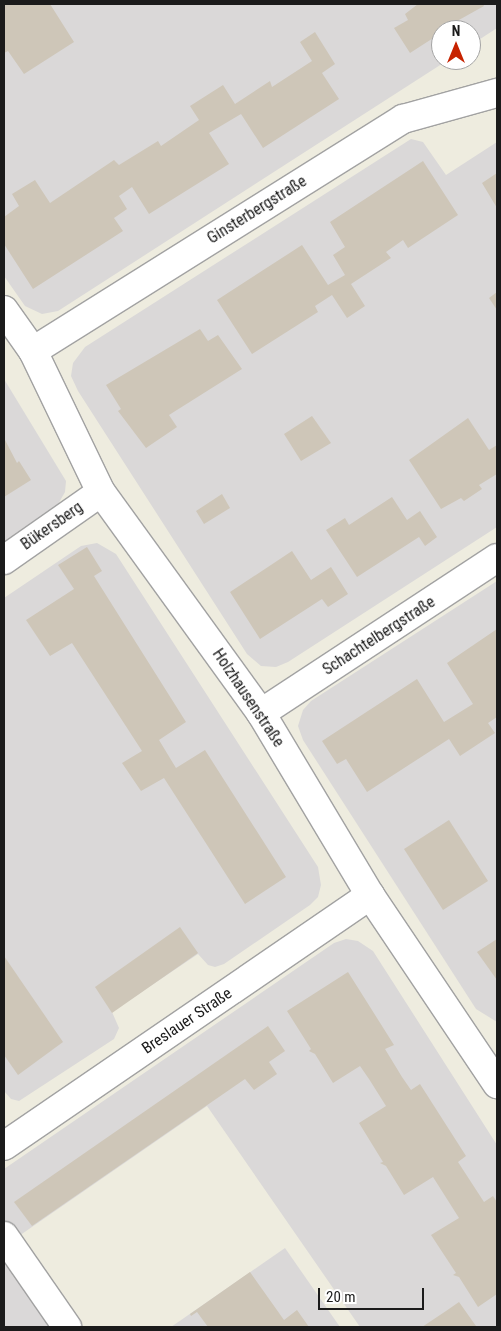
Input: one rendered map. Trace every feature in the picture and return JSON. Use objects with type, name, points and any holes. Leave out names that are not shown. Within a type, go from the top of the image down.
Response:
[{"type":"street","name":"Ginsterbergstraße","points":[[33,351],[403,119],[495,93]]},
{"type":"street","name":"Holzhausenstraße","points":[[4,310],[33,351],[100,492],[261,713],[370,896],[494,1071]]},
{"type":"street","name":"Bükersberg","points":[[4,560],[100,492]]},
{"type":"street","name":"Schachtelbergstraße","points":[[261,713],[497,558]]},
{"type":"street","name":"Breslauer Straße","points":[[4,1146],[370,896]]},
{"type":"street","points":[[4,1236],[67,1327]]},
{"type":"shaded area","points":[[4,4],[497,4],[497,28],[481,38],[481,20],[431,20],[432,70],[58,311],[42,314],[25,306],[4,276]]},
{"type":"shaded area","points":[[411,139],[423,142],[446,175],[497,142],[497,527],[288,662],[276,667],[261,666],[247,654],[78,391],[71,376],[73,363],[85,347]]},
{"type":"shaded area","points":[[4,379],[66,481],[65,492],[57,506],[4,543]]},
{"type":"shaded area","points":[[97,543],[116,554],[318,867],[321,885],[318,897],[310,905],[224,964],[215,967],[208,965],[198,954],[112,1012],[119,1028],[114,1039],[19,1101],[11,1099],[4,1091],[4,598],[81,546]]},
{"type":"shaded area","points":[[497,581],[497,1022],[476,1009],[303,740],[298,726],[303,710],[311,701]]},
{"type":"shaded area","points":[[346,939],[358,941],[373,951],[497,1145],[497,1327],[360,1327],[207,1106],[16,1238],[4,1220],[4,1169],[334,943]]},
{"type":"shaded area","points":[[4,1248],[59,1327],[4,1327]]},
{"type":"shaded area","points":[[285,1248],[340,1327],[171,1327]]},
{"type":"building","points":[[4,4],[50,4],[74,42],[24,74],[8,51],[4,53]]},
{"type":"building","points":[[418,4],[483,4],[484,6],[459,20],[431,20],[431,39],[410,53],[394,28],[408,20],[405,14]]},
{"type":"building","points":[[315,32],[335,64],[322,73],[339,99],[263,148],[241,114],[209,133],[229,164],[149,214],[132,187],[119,196],[127,209],[114,218],[123,231],[33,289],[4,244],[4,217],[19,206],[12,194],[35,180],[50,203],[114,160],[119,165],[158,141],[161,146],[199,120],[190,106],[223,85],[235,104],[270,81],[272,87],[312,61],[300,42]]},
{"type":"building","points":[[423,161],[458,215],[408,248],[403,240],[386,252],[391,258],[351,284],[365,306],[347,318],[332,295],[315,306],[318,312],[252,354],[217,300],[302,245],[328,285],[345,275],[333,255],[345,247],[330,222]]},
{"type":"building","points":[[497,173],[497,208],[482,183]]},
{"type":"building","points":[[497,292],[497,310],[489,298]]},
{"type":"building","points":[[200,329],[208,341],[218,335],[242,369],[169,415],[177,427],[146,448],[118,411],[121,409],[106,385]]},
{"type":"building","points":[[312,416],[331,443],[301,461],[284,434]]},
{"type":"building","points":[[468,418],[489,450],[497,445],[497,474],[479,485],[482,489],[464,501],[461,498],[441,509],[409,460]]},
{"type":"building","points":[[4,438],[17,463],[19,461],[31,480],[4,497]]},
{"type":"building","points":[[222,494],[230,508],[204,524],[196,511]]},
{"type":"building","points":[[392,497],[407,520],[420,511],[437,537],[425,546],[419,537],[357,577],[326,530],[345,518],[349,525]]},
{"type":"building","points":[[87,547],[102,571],[94,576],[186,722],[159,740],[176,768],[205,750],[286,877],[245,904],[164,778],[141,791],[122,763],[142,751],[72,643],[50,656],[26,620],[74,589],[58,565]]},
{"type":"building","points":[[292,551],[311,580],[331,567],[348,594],[328,607],[322,599],[260,639],[230,592]]},
{"type":"building","points":[[497,629],[497,717],[488,723],[495,733],[460,756],[449,739],[367,792],[346,759],[337,764],[322,741],[417,679],[444,722],[473,704],[447,663]]},
{"type":"building","points":[[449,820],[488,881],[443,910],[404,849]]},
{"type":"building","points":[[180,927],[198,953],[112,1013],[95,987]]},
{"type":"building","points":[[497,939],[497,980],[477,952]]},
{"type":"building","points":[[4,956],[63,1042],[18,1075],[4,1055]]},
{"type":"building","points":[[348,972],[394,1045],[385,1049],[402,1077],[411,1090],[420,1084],[466,1156],[458,1162],[484,1202],[493,1196],[497,1202],[497,1294],[478,1307],[459,1277],[453,1275],[456,1273],[431,1235],[459,1218],[433,1177],[404,1195],[386,1166],[380,1163],[383,1162],[359,1123],[386,1106],[369,1079],[360,1066],[333,1083],[315,1054],[309,1051],[311,1049],[287,1011]]},
{"type":"building","points":[[268,1026],[285,1051],[269,1062],[277,1074],[254,1090],[245,1079],[32,1226],[14,1202]]},
{"type":"building","points":[[250,1272],[284,1320],[297,1310],[309,1327],[208,1327],[197,1312],[191,1316],[190,1314]]},
{"type":"building","points":[[459,1302],[476,1326],[422,1327],[446,1311]]}]
